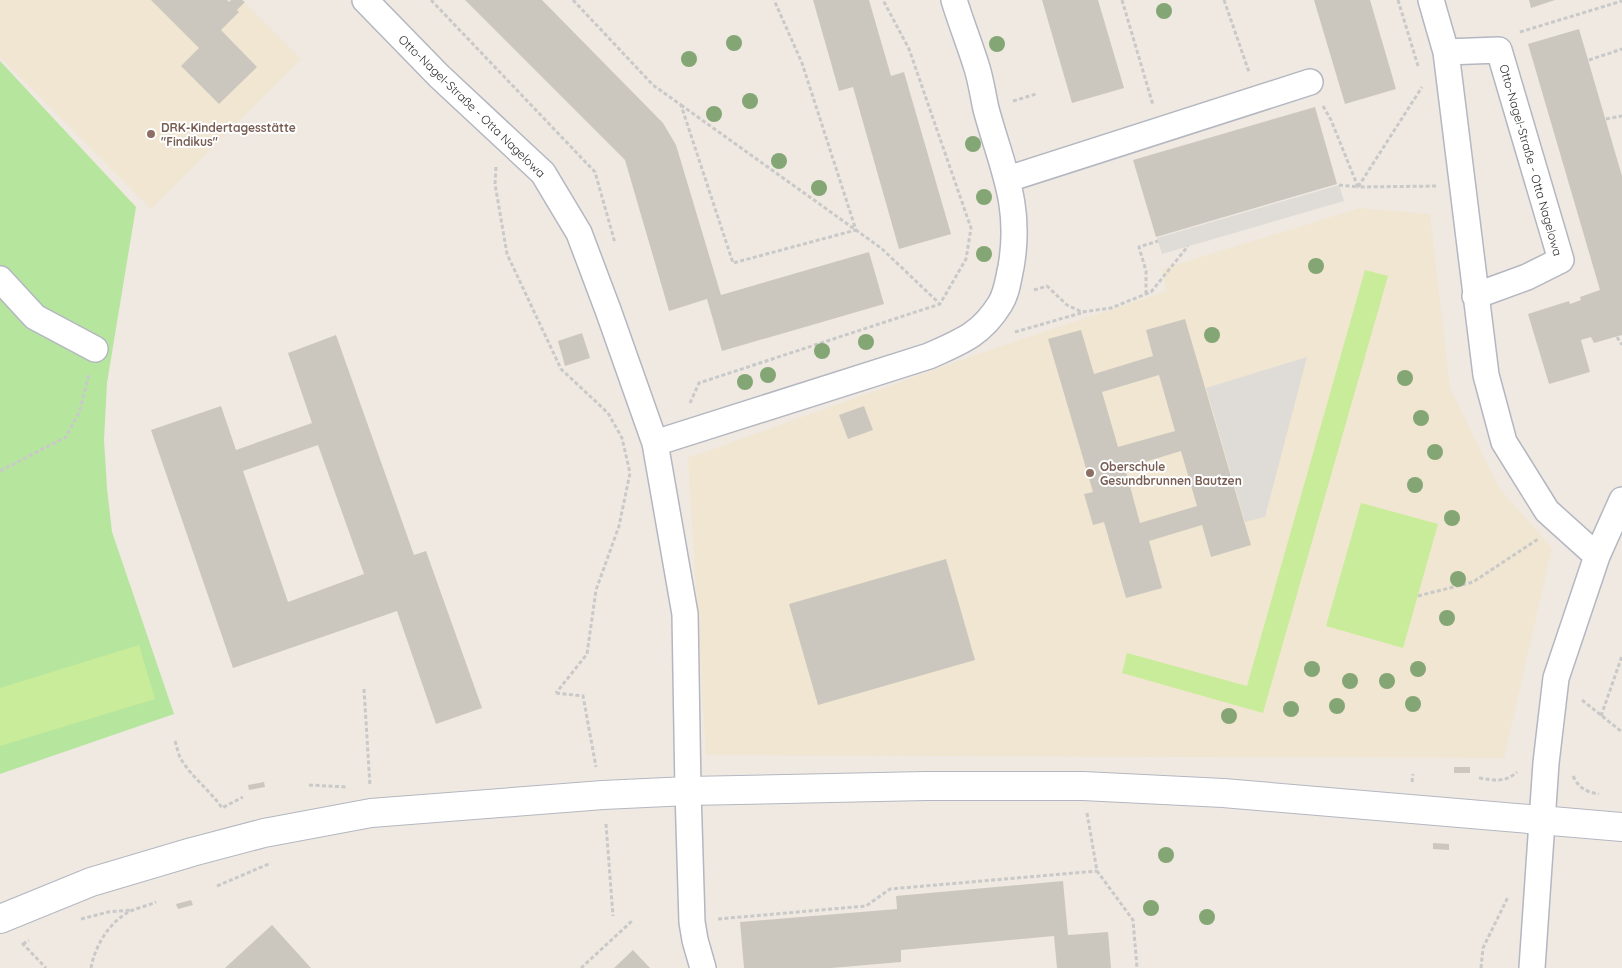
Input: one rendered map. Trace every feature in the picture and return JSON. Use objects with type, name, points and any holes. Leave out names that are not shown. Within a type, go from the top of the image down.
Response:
[{"type":"street","name":"Otto-Nagel-Straße - Otta Nagelowa","points":[[365,0],[439,76],[543,173],[579,233],[655,443],[685,614],[692,922],[703,968]]},
{"type":"street","points":[[655,443],[929,356],[970,337],[987,321],[1001,303],[1008,280],[1014,234],[1014,207],[1008,179],[986,109],[978,70],[954,0]]},
{"type":"street","points":[[1431,0],[1446,52],[1486,375],[1504,442],[1547,511],[1597,556]]},
{"type":"street","name":"Otto-Nagel-Straße - Otta Nagelowa","points":[[1446,52],[1499,50],[1561,260],[1527,277],[1475,296]]},
{"type":"street","points":[[1008,179],[1310,82]]},
{"type":"street","points":[[0,279],[35,317],[95,349]]},
{"type":"street","points":[[1532,968],[1547,756],[1556,678],[1597,556],[1622,500]]},
{"type":"street","points":[[0,919],[91,882],[264,832],[371,813],[688,791],[926,786],[1083,786],[1224,793],[1622,827]]},
{"type":"path","points":[[573,0],[653,85],[881,248],[940,304]]},
{"type":"path","points":[[774,0],[802,63],[856,230]]},
{"type":"path","points":[[696,430],[688,407],[700,383],[940,304],[966,260],[971,228],[910,49],[883,0]]},
{"type":"path","points":[[1122,0],[1160,130]]},
{"type":"path","points":[[1224,0],[1248,72],[1257,73]]},
{"type":"path","points":[[1499,50],[1497,39],[1622,1]]},
{"type":"path","points":[[1589,60],[1622,49]]},
{"type":"path","points":[[1358,187],[1446,52]]},
{"type":"path","points":[[1310,82],[1331,120],[1358,187]]},
{"type":"path","points":[[680,104],[733,263],[856,230]]},
{"type":"path","points":[[1606,119],[1622,116]]},
{"type":"path","points":[[498,131],[495,184],[507,254],[561,369],[608,413],[622,438],[630,473],[619,526],[596,590],[588,654],[556,693],[583,696],[596,766]]},
{"type":"path","points":[[1340,185],[1358,187],[1462,186]]},
{"type":"path","points":[[1146,294],[1146,271],[1139,246],[1158,241]]},
{"type":"path","points":[[1008,334],[1082,312],[1110,308],[1151,292],[1188,246]]},
{"type":"path","points":[[1001,303],[1047,286],[1066,305],[1082,312]]},
{"type":"path","points":[[1617,337],[1622,345]]},
{"type":"path","points":[[0,471],[66,437],[80,410],[95,349]]},
{"type":"path","points":[[1418,596],[1473,582],[1528,545]]},
{"type":"path","points":[[1602,716],[1622,656]]},
{"type":"path","points":[[1556,678],[1622,732]]},
{"type":"path","points":[[364,689],[370,787],[364,787]]},
{"type":"path","points":[[175,740],[180,758],[214,796],[222,808],[243,797]]},
{"type":"path","points":[[1479,778],[1508,779],[1520,770],[1525,755],[1568,757],[1569,767],[1580,787],[1588,792],[1601,794]]},
{"type":"path","points":[[309,785],[348,787]]},
{"type":"path","points":[[1083,786],[1098,871],[1133,920],[1138,968]]},
{"type":"path","points":[[604,796],[612,916]]},
{"type":"path","points":[[692,922],[866,906],[890,889],[1098,871]]},
{"type":"path","points":[[1481,968],[1483,948],[1510,893],[1518,884],[1538,885]]},
{"type":"path","points":[[80,920],[108,912],[132,910],[156,902]]},
{"type":"path","points":[[91,968],[93,956],[103,936],[115,922],[132,910]]},
{"type":"path","points":[[0,919],[46,968]]},
{"type":"path","points":[[581,968],[632,921]]},
{"type":"path","points":[[23,944],[36,936]]},
{"type":"shaded area","name":"DRK-Kindertagesstätte \"Findikus\"","points":[[0,0],[242,0],[301,59],[151,209],[0,57]]},
{"type":"shaded area","points":[[1339,185],[1344,201],[1162,254],[1157,238]]},
{"type":"shaded area","name":"Oberschule Gesundbrunnen Bautzen","points":[[1360,208],[1430,214],[1450,388],[1499,488],[1552,548],[1504,758],[706,755],[688,458],[984,352],[1167,291],[1162,269]]},
{"type":"shaded area","points":[[1307,357],[1265,517],[1245,522],[1206,388]]},
{"type":"green space","points":[[0,61],[136,207],[107,383],[104,440],[107,488],[112,532],[174,714],[0,774]]},
{"type":"green space","points":[[1365,270],[1388,276],[1263,713],[1122,673],[1127,653],[1247,686]]},
{"type":"green space","points":[[1361,503],[1438,524],[1403,648],[1326,626]]},
{"type":"green space","points":[[139,645],[155,699],[0,746],[0,688]]},
{"type":"building","name":"DRK-Kindertagesstätte \"Findikus\"","points":[[151,0],[227,0],[229,2],[231,0],[242,0],[245,2],[237,10],[239,12],[221,30],[257,67],[219,104],[181,66],[199,48]]},
{"type":"building","points":[[465,0],[542,0],[663,123],[676,145],[721,295],[869,252],[884,304],[722,351],[707,299],[669,311],[625,160]]},
{"type":"building","points":[[813,0],[869,0],[891,76],[904,72],[951,234],[899,249],[853,87],[839,91]]},
{"type":"building","points":[[1042,0],[1098,0],[1124,88],[1072,103]]},
{"type":"building","points":[[1314,0],[1370,0],[1396,89],[1345,104]]},
{"type":"building","points":[[1529,0],[1555,0],[1531,8]]},
{"type":"building","points":[[1579,29],[1622,176],[1622,335],[1594,343],[1591,337],[1581,340],[1590,372],[1549,384],[1528,314],[1569,301],[1570,304],[1581,300],[1580,297],[1600,290],[1528,44]]},
{"type":"building","points":[[1315,107],[1337,184],[1156,237],[1133,160]]},
{"type":"building","points":[[1185,319],[1251,545],[1211,557],[1202,525],[1149,541],[1162,588],[1126,598],[1104,522],[1093,525],[1084,494],[1093,492],[1048,339],[1081,330],[1094,374],[1153,356],[1146,330]],"holes":[[[1159,375],[1175,431],[1118,447],[1102,392]],[[1181,451],[1197,506],[1140,523],[1125,468]]]},
{"type":"building","points":[[582,333],[590,358],[565,366],[558,341]]},
{"type":"building","points":[[336,335],[414,555],[426,551],[482,708],[436,724],[397,611],[233,668],[151,430],[221,406],[236,450],[312,423],[288,353]],"holes":[[[318,445],[364,574],[288,602],[243,471]]]},
{"type":"building","points":[[864,406],[873,430],[848,439],[839,415]]},
{"type":"building","points":[[946,559],[975,660],[818,705],[789,604]]},
{"type":"building","points":[[1454,767],[1470,767],[1470,773],[1454,773]]},
{"type":"building","points":[[264,782],[265,787],[249,790],[248,785]]},
{"type":"building","points":[[1433,843],[1449,844],[1449,850],[1433,849]]},
{"type":"building","points":[[1063,881],[1068,935],[1108,932],[1111,968],[1057,968],[1054,936],[901,950],[901,962],[831,968],[744,968],[740,922],[897,909],[896,896]]},
{"type":"building","points":[[191,900],[193,905],[178,909],[176,904]]},
{"type":"building","points":[[272,925],[311,968],[225,968],[251,944]]},
{"type":"building","points":[[633,950],[650,968],[614,968]]},
{"type":"place","name":"DRK-Kindertagesstätte \"Findikus\"","points":[[151,134]]},
{"type":"place","name":"Oberschule Gesundbrunnen Bautzen","points":[[1090,473]]}]
